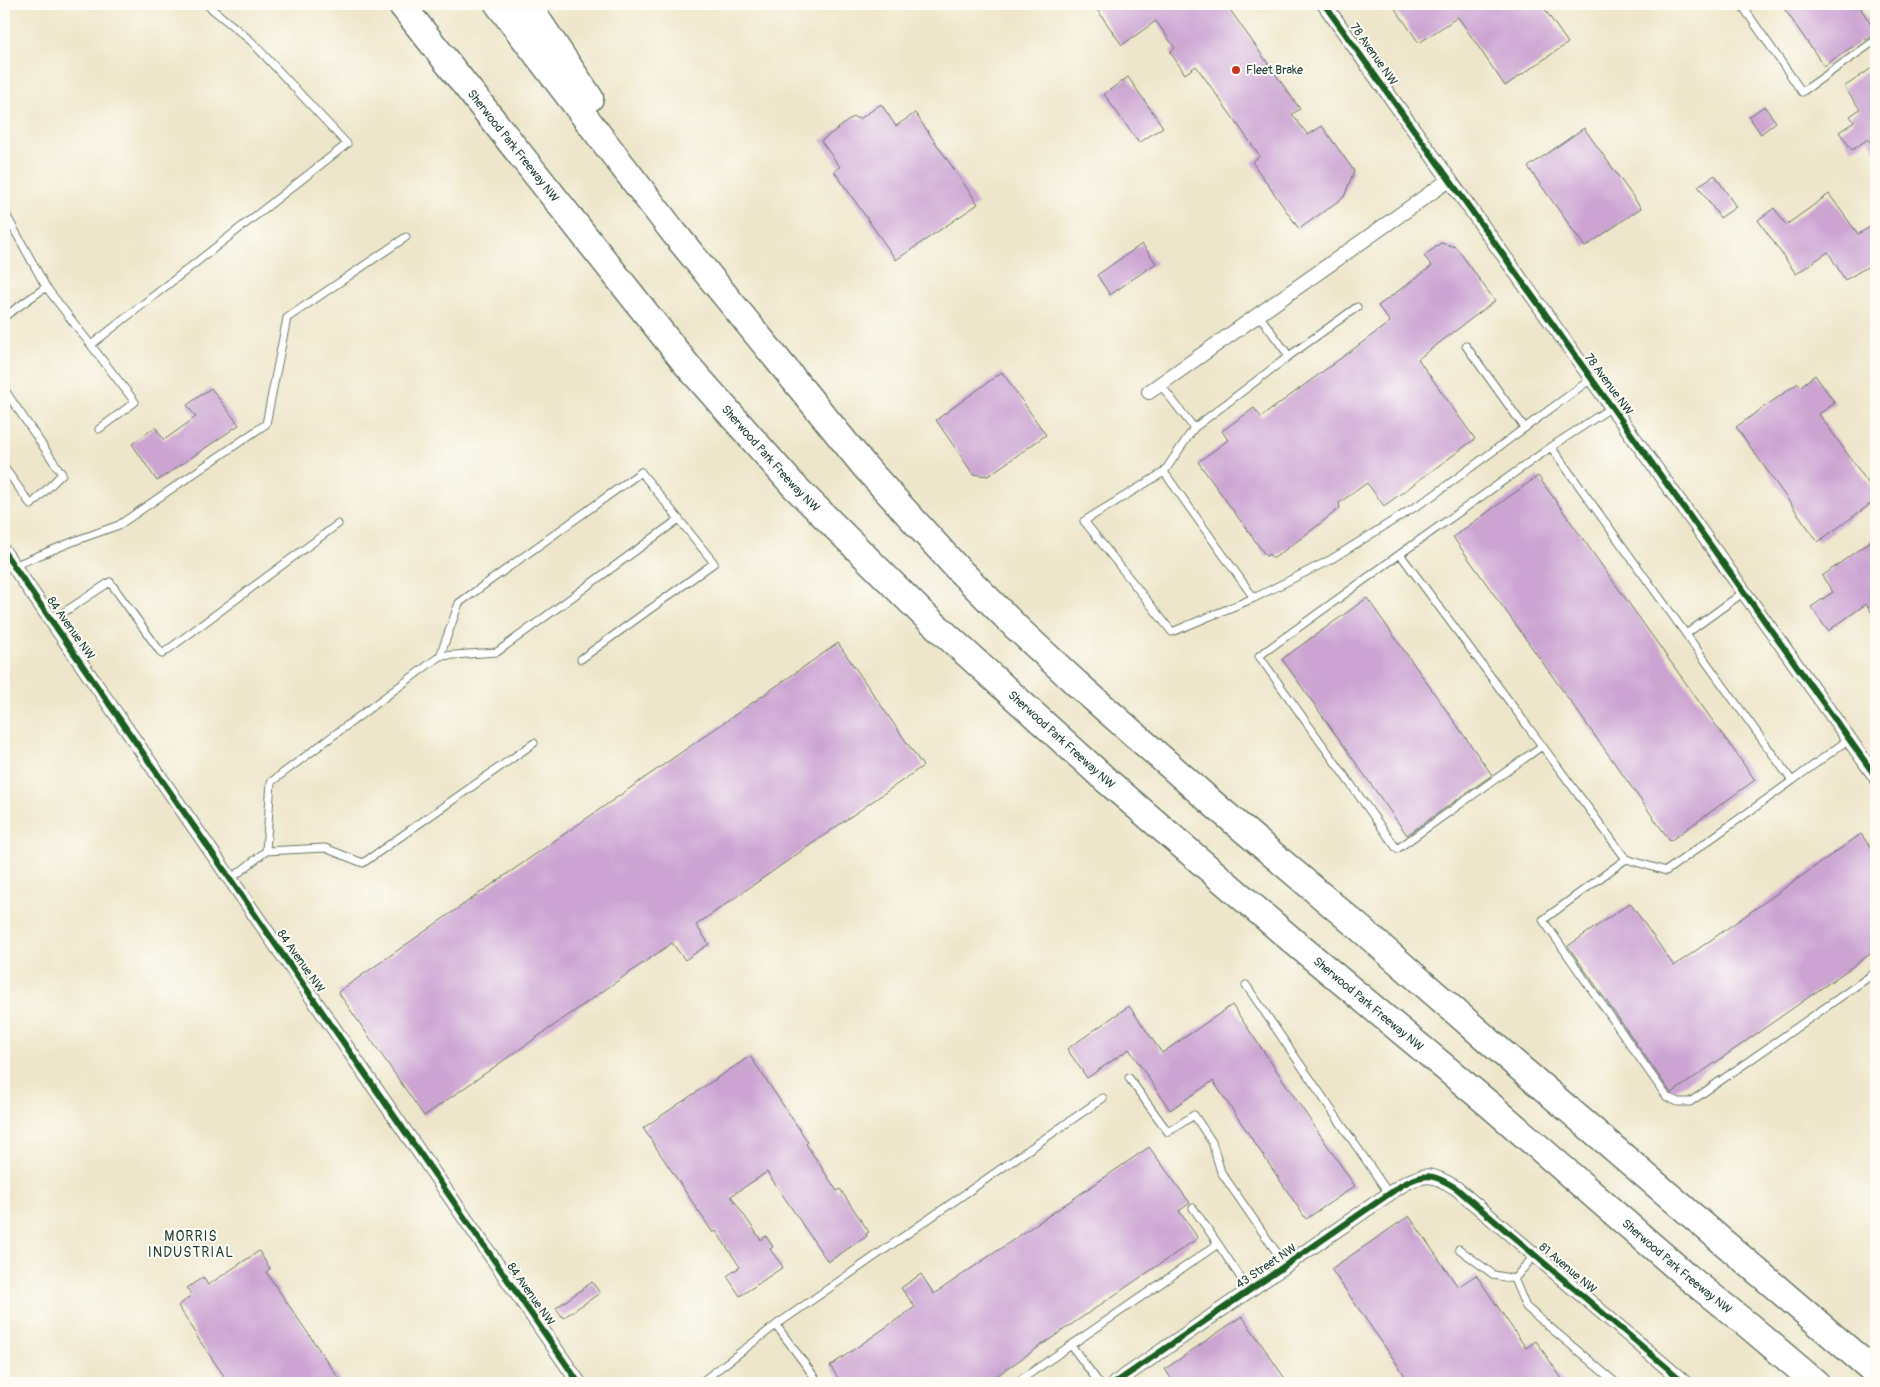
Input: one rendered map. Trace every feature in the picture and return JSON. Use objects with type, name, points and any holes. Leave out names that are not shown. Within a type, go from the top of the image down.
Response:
[{"type":"highway","points":[[388,4],[442,57]]},
{"type":"highway","name":"Sherwood Park Freeway NW","points":[[401,4],[687,365],[794,485],[922,613],[1166,831],[1293,941],[1490,1105],[1689,1278],[1816,1383]]},
{"type":"highway","points":[[498,4],[675,234],[866,468],[957,568],[1017,628],[1076,683],[1218,808],[1876,1373]]},
{"type":"highway","points":[[527,4],[610,128],[675,234]]},
{"type":"street","name":"78 Avenue NW","points":[[1325,4],[1591,379],[1875,774]]},
{"type":"street","points":[[1155,388],[1450,180]]},
{"type":"street","name":"84 Avenue NW","points":[[4,552],[579,1383]]},
{"type":"street","name":"43 Street NW","points":[[1115,1383],[1389,1194],[1415,1178],[1432,1176]]},
{"type":"street","name":"81 Avenue NW","points":[[1432,1176],[1456,1188],[1685,1383]]},
{"type":"lane","points":[[92,345],[347,144],[251,41],[206,4]]},
{"type":"lane","points":[[1741,4],[1802,92],[1876,40]]},
{"type":"lane","points":[[4,211],[46,287],[135,402],[99,429]]},
{"type":"lane","points":[[13,566],[119,525],[266,424],[287,318],[406,237]]},
{"type":"lane","points":[[4,317],[46,287]]},
{"type":"lane","points":[[1357,307],[1194,428],[1164,472],[1084,521],[1172,632],[1254,598],[1330,560],[1431,497],[1591,379]]},
{"type":"lane","points":[[1259,315],[1289,356]]},
{"type":"lane","points":[[1466,346],[1524,428]]},
{"type":"lane","points":[[1155,388],[1194,428]]},
{"type":"lane","points":[[4,389],[62,474],[31,506],[4,467]]},
{"type":"lane","points":[[1542,746],[1397,850],[1259,656],[1551,447],[1612,407]]},
{"type":"lane","points":[[1551,447],[1792,781]]},
{"type":"lane","points":[[440,656],[459,603],[641,472],[714,563],[581,659]]},
{"type":"lane","points":[[1164,472],[1254,598]]},
{"type":"lane","points":[[266,851],[271,782],[440,656],[497,652],[679,519]]},
{"type":"lane","points":[[52,620],[110,582],[162,654],[338,524]]},
{"type":"lane","points":[[1400,554],[1626,860],[1666,871],[1849,739]]},
{"type":"lane","points":[[1686,634],[1744,592]]},
{"type":"lane","points":[[231,879],[266,851],[325,848],[363,863],[534,743]]},
{"type":"lane","points":[[1626,860],[1543,920],[1668,1097],[1673,1100],[1690,1102],[1876,972]]},
{"type":"lane","points":[[1246,985],[1389,1194]]},
{"type":"lane","points":[[1129,1078],[1168,1132],[1194,1115],[1212,1142],[1221,1172],[1286,1266]]},
{"type":"lane","points":[[700,1383],[776,1325],[1103,1098]]},
{"type":"lane","points":[[1193,1208],[1250,1290]]},
{"type":"lane","points":[[1016,1383],[1218,1244]]},
{"type":"lane","points":[[1458,1248],[1494,1275],[1514,1279]]},
{"type":"lane","points":[[1514,1279],[1535,1255]]},
{"type":"lane","points":[[1514,1279],[1526,1307],[1616,1383]]},
{"type":"lane","points":[[776,1325],[819,1383]]},
{"type":"lane","points":[[1071,1345],[1099,1383]]},
{"type":"building","name":"Fleet Brake","points":[[1093,4],[1226,4],[1300,109],[1292,114],[1308,135],[1322,126],[1354,171],[1344,197],[1299,229],[1252,162],[1260,156],[1196,66],[1185,74],[1170,52],[1175,48],[1156,21],[1122,45]]},
{"type":"building","points":[[1392,4],[1541,4],[1568,43],[1505,86],[1458,17],[1419,43]]},
{"type":"building","points":[[1781,4],[1858,4],[1876,33],[1866,40],[1865,38],[1824,66]]},
{"type":"building","points":[[1876,65],[1876,151],[1868,139],[1852,150],[1839,132],[1854,122],[1850,116],[1860,109],[1844,87]]},
{"type":"building","points":[[1128,77],[1163,127],[1139,143],[1104,94]]},
{"type":"building","points":[[881,104],[896,126],[915,113],[978,204],[896,260],[834,171],[840,167],[821,141],[853,117],[860,119]]},
{"type":"building","points":[[1764,106],[1776,122],[1761,134],[1749,117]]},
{"type":"building","points":[[1584,128],[1641,208],[1585,247],[1528,167]]},
{"type":"building","points":[[1715,175],[1736,207],[1720,218],[1698,186]]},
{"type":"building","points":[[1829,194],[1858,234],[1870,227],[1876,238],[1876,262],[1845,280],[1828,252],[1796,274],[1758,220],[1774,208],[1786,225]]},
{"type":"building","points":[[1441,243],[1456,247],[1495,301],[1418,359],[1475,439],[1384,506],[1367,483],[1339,503],[1340,508],[1274,558],[1269,554],[1266,556],[1198,462],[1228,440],[1222,431],[1254,408],[1261,417],[1390,322],[1378,306],[1432,266],[1424,256]]},
{"type":"building","points":[[1142,244],[1156,263],[1110,295],[1097,275]]},
{"type":"building","points":[[1002,372],[1046,435],[988,476],[973,474],[936,420]]},
{"type":"building","points":[[1815,375],[1835,403],[1819,414],[1876,494],[1876,500],[1818,542],[1736,427],[1798,383],[1801,386]]},
{"type":"building","points":[[211,388],[239,425],[157,481],[132,444],[155,427],[164,440],[196,417],[187,405]]},
{"type":"building","points":[[1538,476],[1755,780],[1670,841],[1453,537]]},
{"type":"building","points":[[1876,537],[1876,619],[1866,604],[1828,631],[1811,607],[1833,592],[1822,576]]},
{"type":"building","points":[[1367,598],[1492,775],[1407,835],[1282,659]]},
{"type":"building","points":[[838,643],[923,766],[696,925],[709,944],[685,960],[672,943],[424,1116],[338,992]]},
{"type":"building","points":[[1861,834],[1876,855],[1876,950],[1671,1093],[1568,946],[1630,903],[1674,966]]},
{"type":"building","points":[[1232,1005],[1355,1186],[1306,1219],[1213,1081],[1170,1110],[1129,1049],[1087,1078],[1067,1049],[1129,1006],[1162,1053]]},
{"type":"building","points":[[750,1056],[808,1142],[806,1144],[837,1191],[840,1189],[869,1232],[866,1234],[867,1236],[828,1262],[767,1172],[731,1196],[761,1240],[766,1236],[773,1247],[770,1249],[783,1267],[740,1296],[727,1276],[740,1267],[716,1231],[713,1233],[643,1128]]},
{"type":"building","points":[[1149,1147],[1190,1203],[1179,1211],[1198,1238],[986,1383],[842,1383],[830,1366],[915,1307],[901,1288],[921,1274],[934,1294]]},
{"type":"building","points":[[1409,1216],[1458,1287],[1476,1275],[1526,1348],[1536,1341],[1565,1383],[1410,1383],[1331,1269]]},
{"type":"building","points":[[259,1251],[270,1269],[266,1272],[342,1383],[229,1383],[195,1334],[178,1306],[192,1295],[187,1288],[203,1277],[208,1285]]},
{"type":"building","points":[[592,1282],[600,1293],[563,1318],[556,1308]]},
{"type":"building","points":[[1242,1316],[1288,1383],[1174,1383],[1165,1369]]},
{"type":"cycle path","points":[[1324,4],[1876,777]]},
{"type":"cycle path","points":[[4,552],[579,1383]]},
{"type":"cycle path","points":[[1115,1383],[1402,1185],[1417,1178],[1430,1176],[1436,1177],[1456,1188],[1685,1383]]},
{"type":"place","name":"Fleet Brake","points":[[1236,70]]},
{"type":"district","name":"MORRIS INDUSTRIAL","points":[[191,1244]]}]
